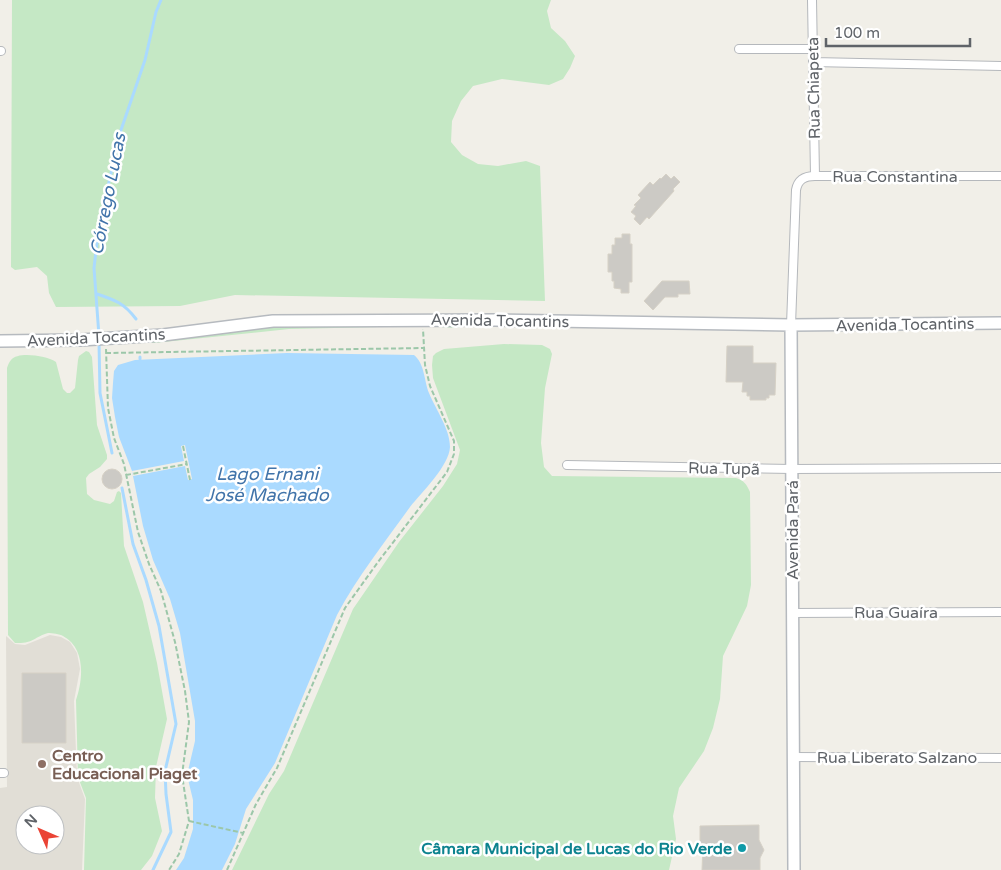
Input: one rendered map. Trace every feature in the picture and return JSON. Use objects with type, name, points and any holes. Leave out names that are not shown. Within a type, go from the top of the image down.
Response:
[{"type":"street","name":"Rua Chiapeta","points":[[812,0],[815,176]]},
{"type":"street","points":[[740,49],[813,49]]},
{"type":"street","points":[[813,62],[1001,66]]},
{"type":"street","name":"Rua Constantina","points":[[796,190],[797,185],[802,179],[815,176],[1001,176]]},
{"type":"street","name":"Avenida Pará","points":[[794,870],[791,325],[796,190]]},
{"type":"street","name":"Avenida Tocantins","points":[[0,341],[80,340],[163,335],[273,321],[422,320],[791,325],[1001,323]]},
{"type":"street","name":"Rua Tupã","points":[[567,465],[792,469],[1001,468]]},
{"type":"street","name":"Rua Guaíra","points":[[792,613],[1001,612]]},
{"type":"street","name":"Rua Liberato Salzano","points":[[792,757],[1001,758]]},
{"type":"path","points":[[227,870],[256,804],[277,768],[345,608],[447,472],[454,454],[454,441],[430,386],[425,365],[422,320]]},
{"type":"path","points":[[106,339],[108,408],[114,438],[124,464],[138,532],[161,591],[175,642],[189,722],[182,776],[189,821],[179,854],[169,870]]},
{"type":"path","points":[[106,353],[423,348]]},
{"type":"path","points":[[183,446],[190,480]]},
{"type":"path","points":[[126,475],[187,464]]},
{"type":"path","points":[[189,821],[242,833]]},
{"type":"shaded area","name":"Centro Educacional Piaget","points":[[50,635],[61,637],[70,642],[77,653],[80,669],[74,701],[77,777],[85,799],[82,870],[0,870],[0,788],[7,787],[6,636],[15,644],[25,645]]},
{"type":"green space","points":[[12,0],[551,0],[547,11],[551,28],[565,41],[575,56],[563,79],[549,85],[502,79],[473,86],[461,101],[452,121],[451,142],[462,155],[478,164],[498,166],[526,161],[540,166],[545,301],[235,295],[180,306],[56,307],[49,293],[47,276],[37,267],[15,270],[11,267]]},
{"type":"green space","points":[[469,325],[455,328],[425,326],[289,329],[154,343],[143,341],[209,336],[250,329],[288,326]]},
{"type":"green space","points":[[504,344],[542,345],[550,349],[552,354],[545,388],[541,443],[544,467],[552,476],[736,478],[745,483],[750,492],[751,585],[747,606],[723,656],[720,699],[713,728],[704,751],[679,788],[673,816],[676,839],[669,870],[232,870],[269,794],[284,771],[353,609],[399,542],[443,486],[457,464],[460,450],[433,378],[433,356],[444,349]]},
{"type":"green space","points":[[86,351],[92,357],[97,425],[107,455],[107,459],[100,467],[86,478],[87,494],[94,500],[110,504],[114,501],[117,492],[121,493],[124,546],[143,602],[167,719],[156,767],[155,798],[162,831],[152,856],[141,870],[84,870],[86,798],[78,777],[76,700],[80,683],[81,665],[76,648],[62,635],[48,633],[30,641],[15,643],[8,635],[7,368],[11,360],[20,356],[33,355],[52,360],[56,362],[63,389],[70,393],[75,388],[79,356]]},
{"type":"water","name":"Lago Ernani José Machado","points":[[287,353],[414,355],[420,363],[429,393],[448,433],[450,447],[440,470],[410,507],[372,560],[353,587],[337,615],[275,763],[246,809],[235,844],[222,870],[176,870],[184,858],[193,829],[193,800],[187,775],[195,741],[195,721],[180,633],[170,599],[153,560],[143,526],[132,471],[119,437],[112,398],[114,371],[118,365],[135,360]]},
{"type":"pier","points":[[185,445],[192,479],[188,480],[185,466],[133,476],[132,471],[184,461],[181,446]]},
{"type":"building","points":[[666,174],[671,179],[674,176],[680,182],[649,219],[647,217],[640,225],[634,219],[636,216],[631,212],[636,206],[634,205],[641,198],[638,195],[650,182],[653,185]]},
{"type":"building","points":[[622,234],[630,234],[630,244],[632,244],[632,282],[629,282],[629,293],[621,293],[621,289],[614,288],[612,272],[608,272],[608,254],[612,254],[612,245],[615,245],[615,238],[622,238]]},
{"type":"building","points":[[662,281],[689,281],[690,294],[678,294],[678,297],[665,297],[653,310],[644,301]]},
{"type":"building","points":[[727,346],[753,346],[753,363],[776,363],[775,395],[769,395],[769,398],[766,398],[766,400],[750,400],[747,392],[742,392],[743,382],[726,382]]},
{"type":"building","points":[[112,469],[119,472],[122,479],[119,486],[112,489],[105,486],[102,479],[105,472]]},
{"type":"building","points":[[22,673],[66,673],[66,743],[22,743]]},
{"type":"building","name":"Câmara Municipal de Lucas do Rio Verde","points":[[759,825],[759,840],[764,850],[760,858],[760,870],[702,870],[703,845],[700,845],[700,826]]},
{"type":"waterway","name":"Córrego Lucas","points":[[99,336],[94,268],[99,225],[121,130],[145,60],[156,12],[161,0]]},
{"type":"waterway","points":[[97,294],[119,303],[136,319]]},
{"type":"waterway","name":"Córrego Lucas","points":[[99,342],[100,393],[112,453]]},
{"type":"waterway","points":[[122,488],[133,544],[146,580],[159,626],[176,724],[165,771],[171,832],[153,870]]},
{"type":"place","name":"Centro Educacional Piaget","points":[[42,764]]},
{"type":"place","name":"Câmara Municipal de Lucas do Rio Verde","points":[[742,848]]}]
